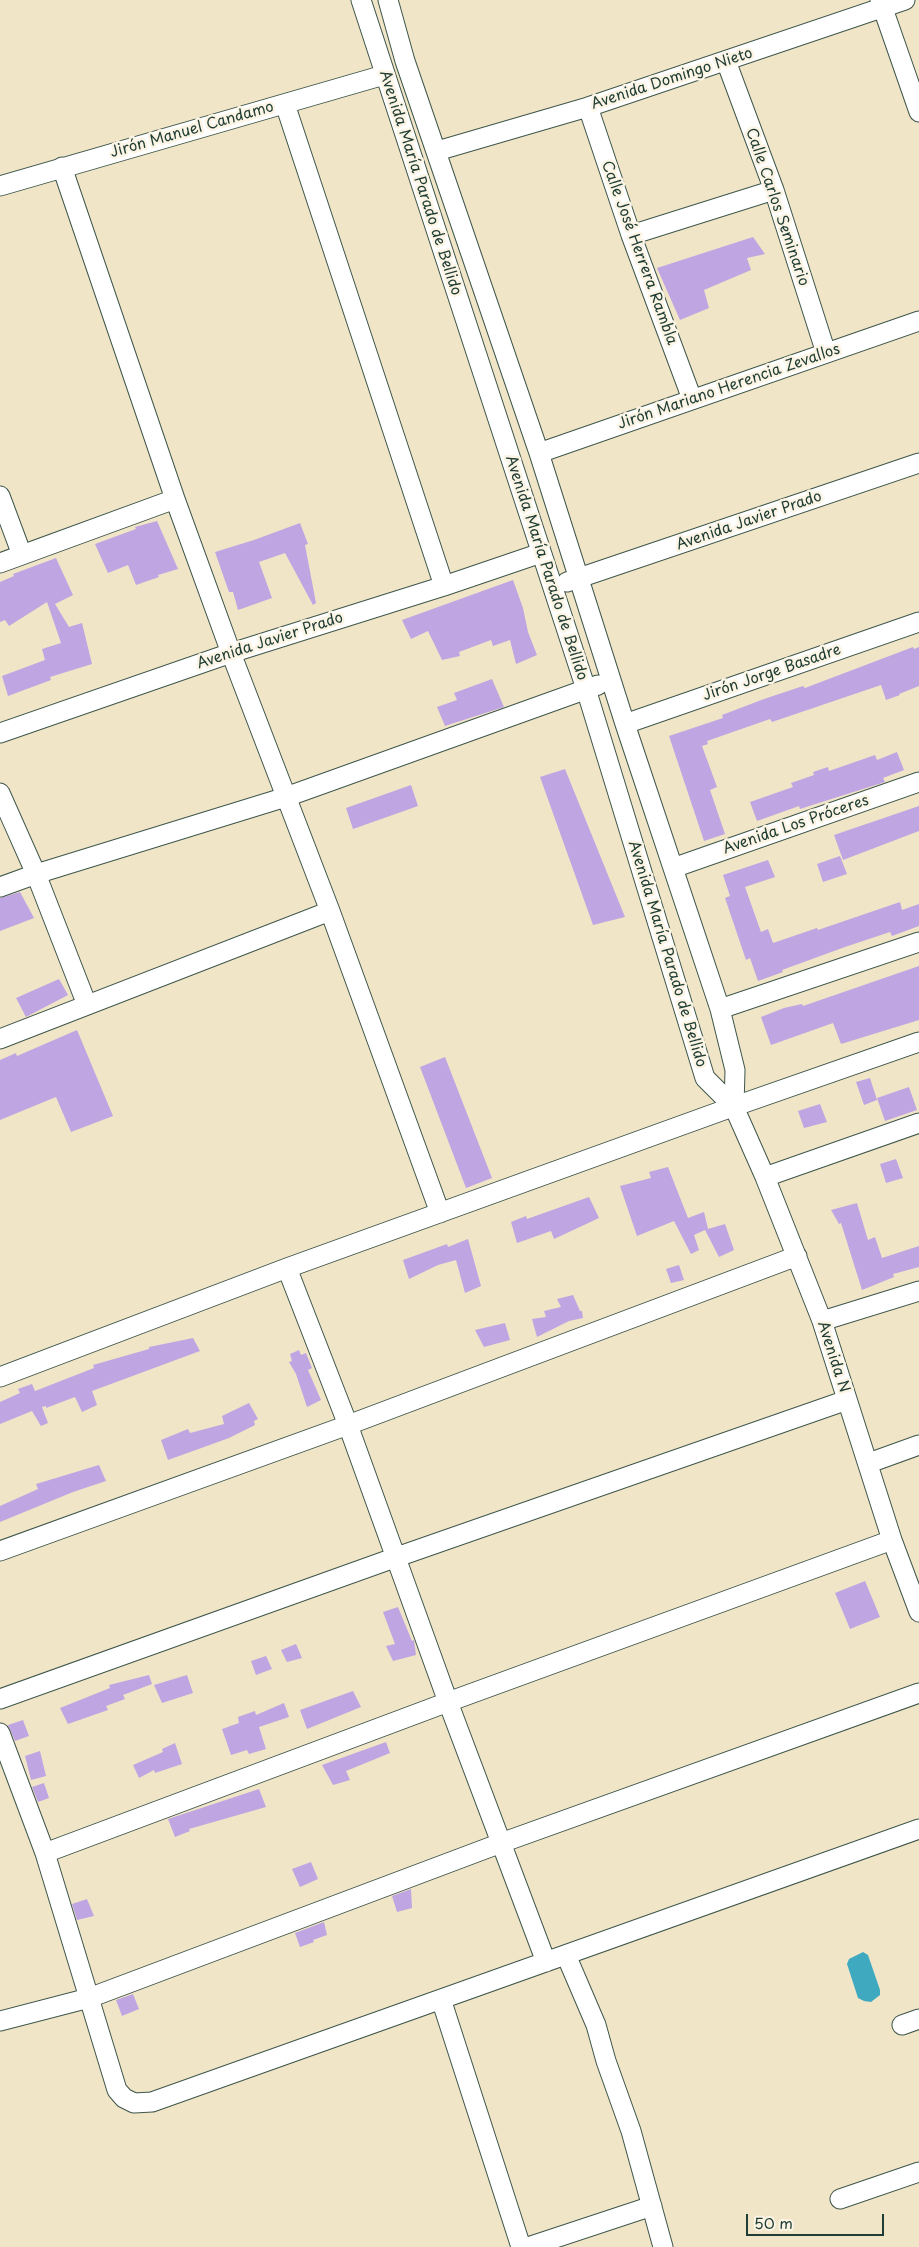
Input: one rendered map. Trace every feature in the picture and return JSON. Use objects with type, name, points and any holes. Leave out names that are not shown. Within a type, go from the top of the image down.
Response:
[{"type":"street","name":"Avenida María Parado de Bellido","points":[[361,0],[553,586],[705,1078],[734,1106]]},
{"type":"street","name":"Avenida Domingo Nieto","points":[[437,151],[588,107],[726,62],[881,4],[905,0]]},
{"type":"street","name":"Avenida María Parado de Bellido","points":[[390,1],[405,61],[539,453],[625,724],[720,1009],[735,1070],[734,1106]]},
{"type":"street","points":[[881,4],[919,112]]},
{"type":"street","name":"Calle Carlos Seminario","points":[[726,62],[774,190],[826,353]]},
{"type":"street","name":"Jirón Manuel Candamo","points":[[0,186],[384,75]]},
{"type":"street","points":[[284,104],[444,586]]},
{"type":"street","name":"Calle José Herrera Rambla","points":[[588,107],[631,235],[692,399]]},
{"type":"street","points":[[62,167],[175,499],[231,653],[330,910],[440,1213]]},
{"type":"street","points":[[631,235],[774,190]]},
{"type":"street","name":"Jirón Mariano Herencia Zevallos","points":[[539,453],[919,322]]},
{"type":"street","name":"Avenida Javier Prado","points":[[553,586],[919,463]]},
{"type":"street","points":[[0,496],[22,556]]},
{"type":"street","points":[[0,564],[175,499]]},
{"type":"street","name":"Avenida Javier Prado","points":[[0,733],[231,653],[444,586],[541,553]]},
{"type":"street","name":"Jirón Jorge Basadre","points":[[625,724],[919,622]]},
{"type":"street","points":[[0,887],[36,874],[286,797],[611,680]]},
{"type":"street","name":"Avenida Los Próceres","points":[[673,868],[919,782]]},
{"type":"street","points":[[0,793],[36,874],[87,1006]]},
{"type":"street","points":[[0,1039],[330,910]]},
{"type":"street","points":[[720,1009],[919,942]]},
{"type":"street","points":[[0,1377],[287,1268],[734,1106],[919,1042]]},
{"type":"street","name":"Avenida N","points":[[734,1106],[765,1177],[822,1321],[869,1463],[892,1540],[919,1612]]},
{"type":"street","points":[[765,1177],[919,1123]]},
{"type":"street","points":[[0,1551],[348,1425],[797,1256]]},
{"type":"street","points":[[287,1268],[348,1425],[394,1558],[546,1962]]},
{"type":"street","points":[[822,1321],[919,1291]]},
{"type":"street","points":[[0,1699],[394,1558],[847,1400]]},
{"type":"street","points":[[869,1463],[919,1445]]},
{"type":"street","points":[[46,1853],[448,1702],[892,1540]]},
{"type":"street","points":[[0,2021],[89,1998],[501,1843],[919,1694]]},
{"type":"street","points":[[0,1733],[46,1853],[117,2090],[124,2098],[134,2103],[152,2102],[919,1829]]},
{"type":"street","points":[[566,1955],[596,2025],[631,2131],[663,2247]]},
{"type":"street","points":[[441,2000],[521,2247]]},
{"type":"street","points":[[840,2199],[919,2172]]},
{"type":"street","points":[[528,2247],[652,2206]]},
{"type":"water","points":[[863,1952],[868,1955],[880,1990],[880,1995],[871,2002],[858,1998],[847,1964],[849,1959]]},
{"type":"building","points":[[753,237],[765,254],[747,258],[751,270],[704,290],[709,308],[680,320],[657,268]]},
{"type":"building","points":[[157,521],[178,569],[158,575],[159,577],[136,585],[128,565],[108,573],[95,544],[136,529],[135,527]]},
{"type":"building","points":[[300,523],[308,544],[305,545],[316,603],[313,605],[285,553],[259,562],[272,598],[238,610],[233,592],[229,592],[215,552]]},
{"type":"building","points":[[56,558],[73,595],[55,604],[69,627],[82,623],[92,664],[50,677],[51,680],[8,696],[2,676],[45,660],[42,649],[61,643],[47,602],[9,626],[5,620],[0,622],[0,582],[14,576],[13,574]]},
{"type":"building","points":[[513,580],[523,608],[528,632],[537,655],[516,664],[510,640],[493,646],[491,640],[459,652],[460,656],[442,660],[428,631],[411,639],[402,620]]},
{"type":"building","points":[[913,647],[914,649],[919,647],[919,686],[900,695],[886,700],[881,685],[772,722],[770,719],[707,741],[708,744],[702,746],[717,787],[710,790],[725,834],[704,841],[669,736],[723,718],[722,715],[764,699],[803,686],[805,688]]},
{"type":"building","points":[[492,679],[504,707],[445,726],[437,707],[457,700],[454,693]]},
{"type":"building","points":[[897,752],[904,770],[883,778],[885,782],[800,809],[799,806],[757,821],[750,802],[793,787],[791,783],[814,775],[813,772],[828,767],[829,771],[875,755],[877,760]]},
{"type":"building","points":[[565,769],[625,917],[593,925],[540,777]]},
{"type":"building","points":[[411,785],[418,806],[353,829],[346,808]]},
{"type":"building","points":[[919,806],[919,831],[843,860],[834,835]]},
{"type":"building","points":[[840,856],[847,874],[823,882],[817,864]]},
{"type":"building","points":[[768,860],[775,877],[745,887],[761,932],[768,929],[773,943],[900,902],[902,910],[919,904],[919,926],[892,936],[890,932],[845,947],[782,970],[783,972],[758,981],[750,958],[746,960],[725,898],[730,896],[723,875]]},
{"type":"building","points":[[20,892],[34,918],[0,931],[0,898]]},
{"type":"building","points":[[919,966],[919,1020],[841,1044],[833,1023],[771,1045],[761,1017],[784,1008],[802,1004],[803,1006]]},
{"type":"building","points":[[59,979],[68,995],[26,1017],[16,998]]},
{"type":"building","points":[[77,1030],[113,1116],[71,1132],[56,1097],[0,1120],[0,1060],[16,1053],[17,1056]]},
{"type":"building","points":[[445,1057],[492,1178],[466,1188],[420,1067]]},
{"type":"building","points":[[870,1078],[877,1100],[864,1105],[856,1082]]},
{"type":"building","points":[[909,1087],[917,1110],[885,1121],[877,1098]]},
{"type":"building","points":[[820,1104],[827,1122],[804,1128],[798,1111]]},
{"type":"building","points":[[896,1159],[903,1178],[886,1183],[880,1164]]},
{"type":"building","points":[[668,1167],[688,1218],[704,1212],[708,1229],[725,1224],[734,1250],[719,1257],[705,1230],[694,1235],[699,1250],[691,1254],[674,1221],[637,1236],[620,1186],[651,1178],[649,1172]]},
{"type":"building","points":[[589,1197],[599,1218],[554,1239],[551,1231],[517,1243],[511,1222],[526,1216],[527,1219]]},
{"type":"building","points":[[857,1203],[868,1240],[875,1237],[882,1258],[919,1246],[919,1267],[893,1274],[894,1277],[862,1290],[841,1223],[839,1224],[831,1210]]},
{"type":"building","points":[[468,1239],[481,1286],[465,1293],[456,1260],[438,1265],[409,1279],[403,1260],[447,1244],[448,1247]]},
{"type":"building","points":[[679,1265],[684,1280],[671,1283],[666,1269]]},
{"type":"building","points":[[573,1295],[580,1311],[582,1311],[583,1318],[569,1321],[537,1337],[532,1319],[546,1317],[544,1311],[561,1307],[557,1299]]},
{"type":"building","points":[[505,1323],[510,1340],[484,1347],[475,1330]]},
{"type":"building","points":[[193,1338],[200,1351],[92,1391],[97,1405],[82,1412],[75,1397],[46,1408],[46,1406],[42,1407],[48,1423],[41,1426],[32,1411],[0,1424],[0,1402],[20,1393],[18,1389],[32,1384],[35,1391],[94,1368],[93,1365],[149,1349],[149,1347]]},
{"type":"building","points":[[299,1350],[301,1355],[306,1353],[312,1368],[308,1370],[321,1400],[307,1407],[296,1374],[289,1362],[292,1361],[290,1354]]},
{"type":"building","points":[[249,1403],[258,1419],[254,1421],[255,1425],[229,1438],[168,1460],[161,1440],[188,1429],[190,1433],[224,1424],[222,1416]]},
{"type":"building","points":[[99,1465],[106,1481],[73,1492],[0,1522],[0,1506],[38,1489],[36,1484]]},
{"type":"building","points":[[865,1581],[880,1617],[850,1629],[835,1593]]},
{"type":"building","points":[[398,1607],[412,1641],[414,1640],[416,1655],[393,1661],[386,1646],[395,1644],[383,1612]]},
{"type":"building","points":[[296,1644],[302,1658],[287,1662],[281,1650]]},
{"type":"building","points":[[266,1656],[272,1669],[256,1675],[251,1661]]},
{"type":"building","points":[[149,1675],[152,1684],[123,1695],[125,1699],[106,1706],[108,1710],[68,1724],[60,1708],[110,1688],[109,1685]]},
{"type":"building","points":[[187,1675],[193,1693],[162,1703],[154,1685]]},
{"type":"building","points":[[353,1691],[361,1707],[307,1729],[300,1710]]},
{"type":"building","points":[[284,1703],[289,1717],[259,1727],[266,1749],[249,1754],[247,1750],[231,1755],[222,1729],[239,1723],[238,1717],[255,1711],[256,1715]]},
{"type":"building","points":[[23,1720],[29,1736],[15,1741],[8,1725]]},
{"type":"building","points":[[386,1742],[390,1753],[346,1771],[350,1780],[333,1785],[322,1765]]},
{"type":"building","points":[[175,1743],[182,1764],[155,1773],[154,1770],[139,1778],[133,1765],[163,1752],[162,1749]]},
{"type":"building","points":[[40,1751],[46,1776],[31,1780],[25,1756]]},
{"type":"building","points":[[44,1783],[49,1798],[38,1802],[32,1787]]},
{"type":"building","points":[[259,1789],[266,1807],[189,1829],[190,1831],[175,1837],[168,1819]]},
{"type":"building","points":[[311,1862],[318,1879],[300,1887],[292,1869]]},
{"type":"building","points":[[411,1889],[412,1908],[397,1912],[392,1896]]},
{"type":"building","points":[[87,1899],[94,1916],[77,1920],[72,1904]]},
{"type":"building","points":[[324,1922],[327,1935],[300,1947],[295,1933]]},
{"type":"building","points":[[133,1994],[139,2009],[122,2016],[116,2000]]}]
